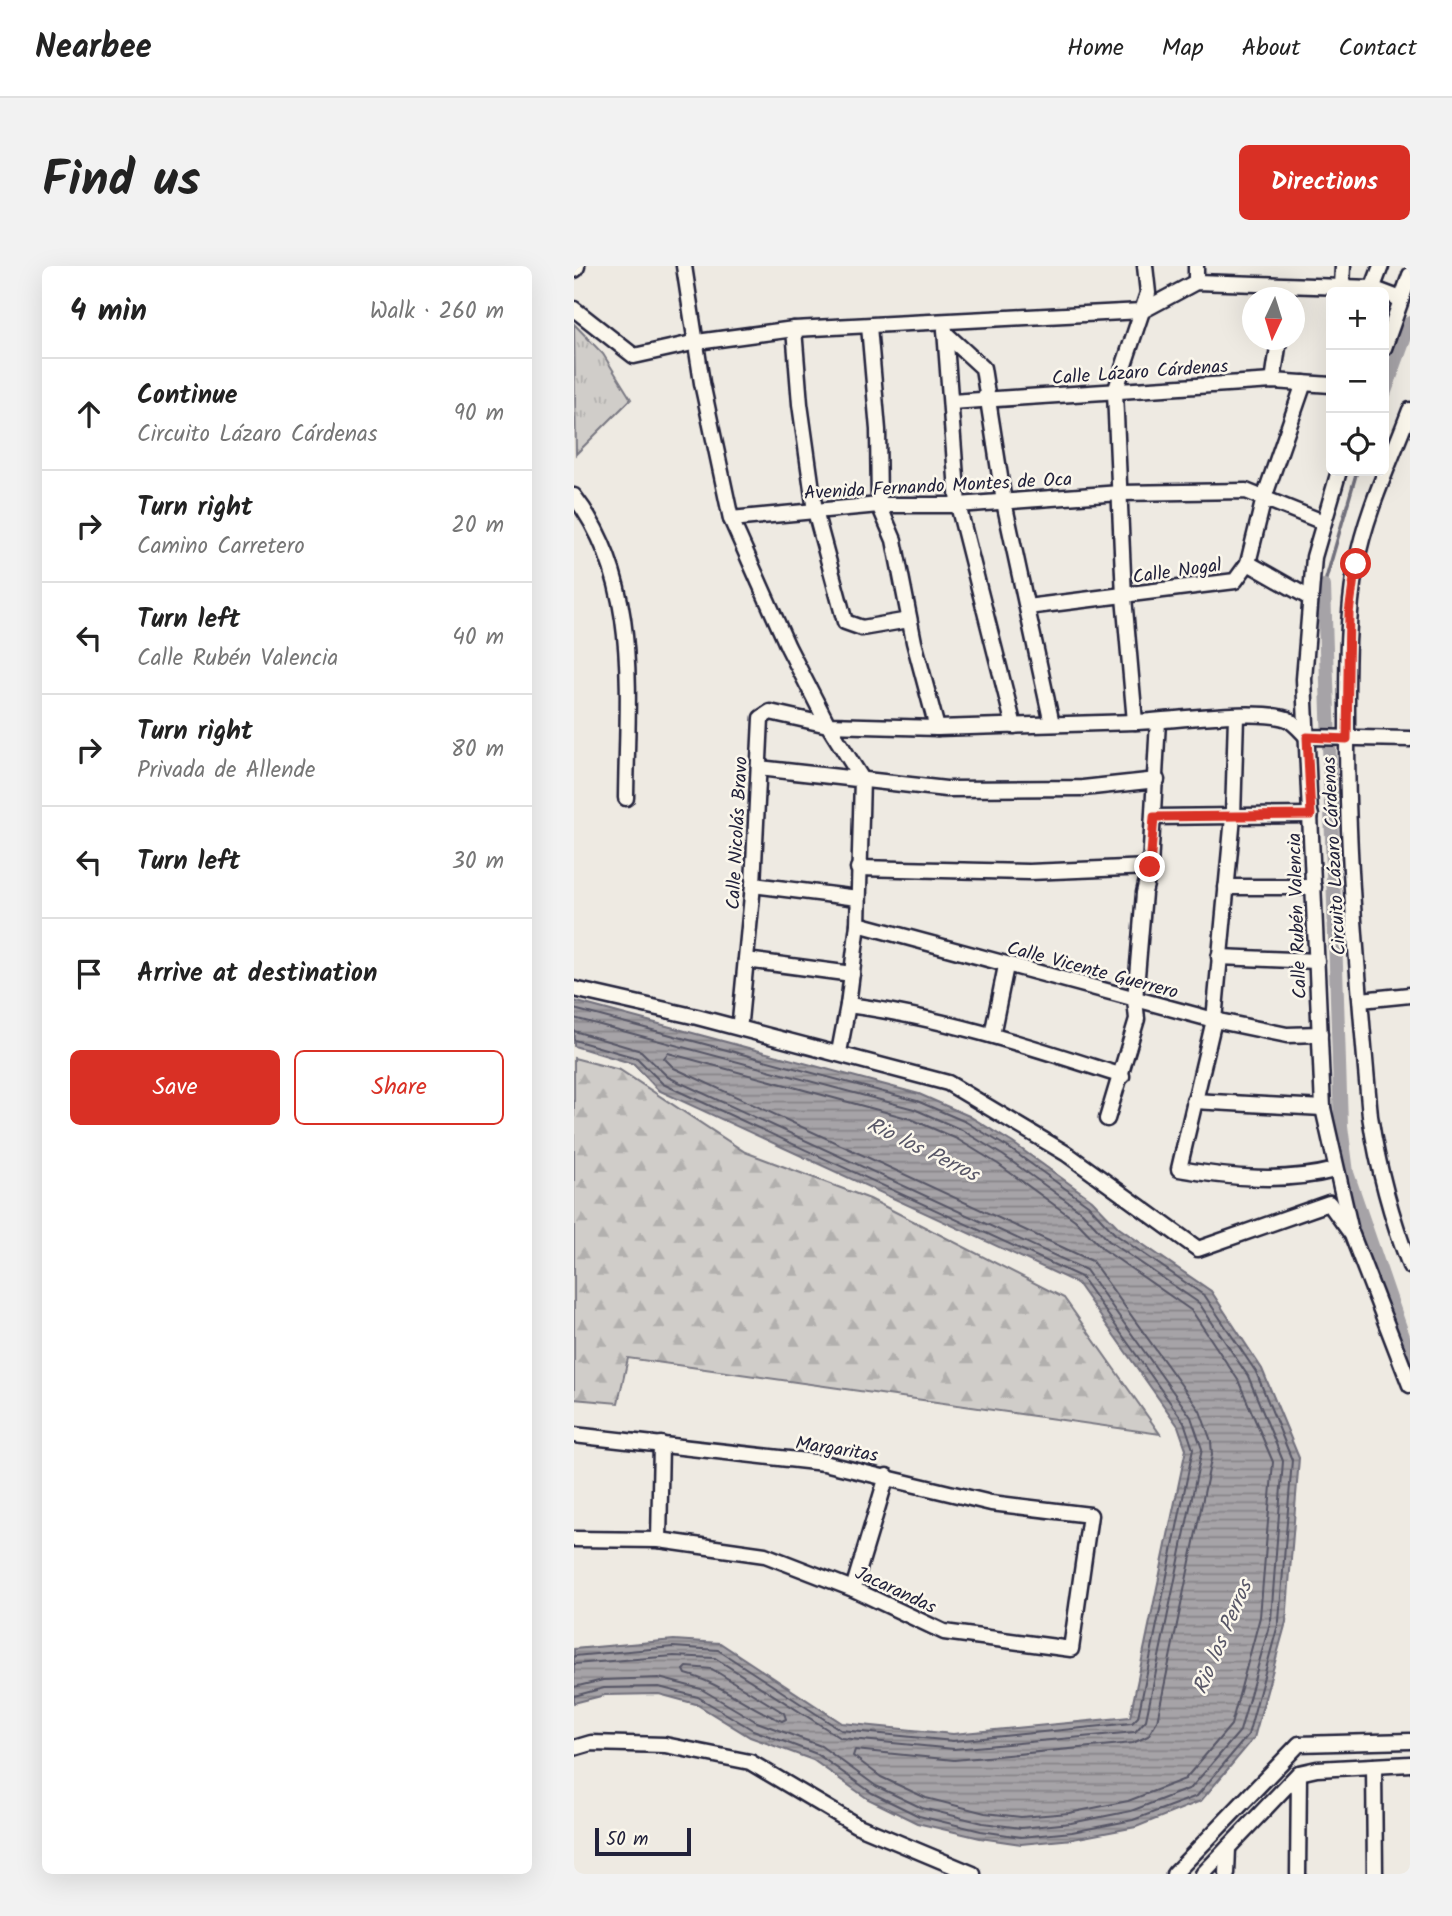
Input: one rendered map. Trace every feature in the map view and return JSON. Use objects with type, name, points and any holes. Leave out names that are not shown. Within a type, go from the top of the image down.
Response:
[{"type":"street","points":[[684,266],[702,383],[731,519],[788,647],[828,725],[862,779],[858,924],[840,1047]]},
{"type":"street","points":[[1135,722],[1124,597],[1115,392],[1148,293],[1145,266]]},
{"type":"street","points":[[1196,266],[1196,282]]},
{"type":"street","points":[[1263,283],[1264,266]]},
{"type":"street","points":[[1342,287],[1343,266]]},
{"type":"street","points":[[1373,287],[1381,266]]},
{"type":"street","points":[[1389,334],[1410,275]]},
{"type":"street","points":[[574,309],[634,356],[697,342],[794,329],[869,326],[945,328],[1142,311],[1196,282],[1263,283],[1274,287]]},
{"type":"street","points":[[1305,290],[1326,288]]},
{"type":"street","points":[[1389,295],[1401,299]]},
{"type":"street","points":[[869,326],[878,430],[879,505],[894,540],[909,620],[937,727]]},
{"type":"street","points":[[945,328],[983,368],[1004,502],[1052,724]]},
{"type":"street","points":[[945,328],[958,505],[1014,726]]},
{"type":"street","points":[[794,329],[800,404],[815,511],[845,622],[862,628],[909,620]]},
{"type":"street","points":[[1273,381],[1278,350]]},
{"type":"street","name":"Calle Lázaro Cárdenas","points":[[951,402],[1273,381],[1326,385]]},
{"type":"street","points":[[1304,383],[1264,498],[1248,563],[1308,597]]},
{"type":"street","name":"Circuito Lázaro Cárdenas","points":[[1410,410],[1407,427],[1369,511],[1356,564],[1349,613],[1344,739],[1347,819],[1370,1116],[1377,1162],[1393,1223],[1410,1266]]},
{"type":"street","name":"Calle Rubén Valencia","points":[[1337,476],[1323,522],[1308,597],[1304,679],[1310,737],[1323,1108],[1335,1170],[1352,1235]]},
{"type":"street","name":"Avenida Fernando Montes de Oca","points":[[731,519],[879,505],[958,505],[1120,493],[1246,491],[1323,522]]},
{"type":"street","points":[[574,496],[591,518],[616,575],[627,641],[626,797]]},
{"type":"street","name":"Calle Nogal","points":[[1027,607],[1124,597],[1235,581],[1248,563]]},
{"type":"street","name":"Calle Nicolás Bravo","points":[[740,1021],[754,885],[761,718],[765,713],[828,725]]},
{"type":"street","points":[[828,725],[1014,726],[1236,716],[1287,719],[1310,737],[1410,739]]},
{"type":"street","points":[[1236,716],[1233,817],[1214,1020],[1179,1169],[1224,1177],[1310,1177],[1335,1170]]},
{"type":"street","points":[[1107,1119],[1137,1019],[1135,1000],[1144,894],[1150,867],[1157,780],[1158,721]]},
{"type":"street","points":[[759,768],[946,789],[1083,789],[1157,780]]},
{"type":"street","points":[[1154,817],[1311,815]]},
{"type":"street","points":[[858,868],[1030,872],[1150,867]]},
{"type":"street","points":[[754,885],[858,898]]},
{"type":"street","points":[[1226,887],[1314,887]]},
{"type":"street","name":"Calle Vicente Guerrero","points":[[858,924],[1214,1020],[1287,1035],[1320,1034]]},
{"type":"street","points":[[1219,957],[1317,961]]},
{"type":"street","points":[[746,960],[852,974]]},
{"type":"street","points":[[992,1035],[1006,966]]},
{"type":"street","points":[[574,989],[697,1017],[948,1083],[1067,1154],[1198,1249],[1329,1203],[1352,1235],[1410,1385]]},
{"type":"street","points":[[1360,1000],[1410,995]]},
{"type":"street","points":[[848,1005],[882,1009],[992,1035],[1122,1076]]},
{"type":"street","points":[[1194,1101],[1323,1108]]},
{"type":"street","name":"Margaritas","points":[[574,1435],[824,1463],[887,1476],[990,1503],[1090,1515]]},
{"type":"street","points":[[659,1540],[661,1444]]},
{"type":"street","points":[[853,1589],[887,1476]]},
{"type":"street","name":"Jacarandas","points":[[574,1539],[659,1540],[765,1555],[853,1589],[944,1632],[1071,1649],[1090,1515]]},
{"type":"street","points":[[1174,1874],[1299,1744],[1410,1741]]},
{"type":"street","points":[[574,1748],[591,1743],[665,1745],[750,1762],[856,1825],[973,1874]]},
{"type":"street","points":[[1203,1874],[1299,1773],[1410,1764]]},
{"type":"street","points":[[1374,1766],[1375,1874]]},
{"type":"street","points":[[1298,1874],[1299,1773]]},
{"type":"street","points":[[1227,1874],[1228,1848]]},
{"type":"green space","points":[[574,324],[603,354],[631,399],[576,454]]},
{"type":"green space","points":[[574,1058],[620,1070],[745,1152],[870,1199],[1064,1298],[1160,1434],[628,1358],[618,1403],[574,1399]]},
{"type":"water","name":"Rio los Perros","points":[[574,1001],[919,1094],[969,1116],[1013,1143],[1092,1200],[1119,1228],[1211,1291],[1262,1369],[1299,1458],[1286,1622],[1254,1738],[1201,1801],[1136,1827],[1073,1839],[1021,1844],[980,1838],[917,1823],[868,1799],[813,1760],[750,1737],[696,1704],[659,1694],[605,1695],[574,1703],[574,1649],[674,1640],[720,1643],[842,1723],[953,1734],[1130,1717],[1186,1449],[1178,1426],[1077,1283],[658,1090],[634,1064],[574,1046]]},
{"type":"waterway","points":[[1389,380],[1410,323]]},
{"type":"waterway","points":[[1324,586],[1356,476]]},
{"type":"waterway","points":[[1324,586],[1341,1126],[1347,1173],[1410,1357]]},
{"type":"route","points":[[1150,867],[1154,817],[1311,815],[1307,737],[1347,739],[1349,613],[1356,564]]}]
